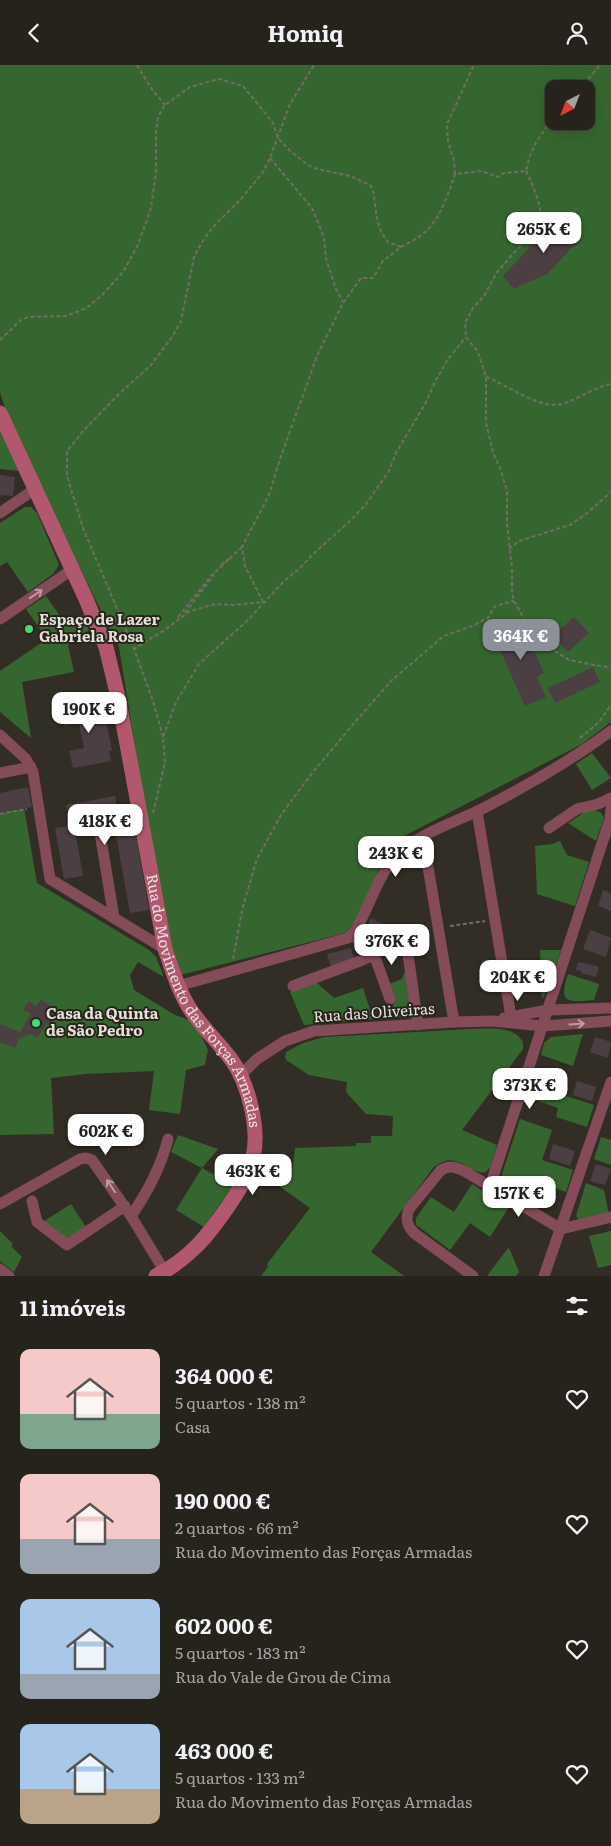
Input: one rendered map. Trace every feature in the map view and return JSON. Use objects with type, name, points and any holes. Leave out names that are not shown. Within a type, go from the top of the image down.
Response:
[{"type":"main road","name":"Rua do Movimento das Forças Armadas","points":[[0,413],[73,569],[112,668],[165,949],[178,986],[191,1010],[241,1075],[250,1102],[254,1155],[250,1169],[236,1195],[209,1233],[187,1256],[160,1274]]},
{"type":"street","points":[[0,513],[35,489]]},
{"type":"street","points":[[0,619],[73,569]]},
{"type":"street","points":[[178,986],[343,940],[352,935],[391,861],[402,851],[423,837],[556,769],[611,731]]},
{"type":"street","points":[[0,735],[21,753],[34,771],[50,879],[165,949]]},
{"type":"street","points":[[0,773],[31,767]]},
{"type":"street","points":[[549,828],[579,809],[611,798]]},
{"type":"street","points":[[490,1186],[610,819],[611,809]]},
{"type":"street","points":[[477,811],[511,1017]]},
{"type":"street","points":[[100,833],[114,918]]},
{"type":"street","points":[[423,837],[454,1022]]},
{"type":"street","points":[[293,986],[367,958],[370,949],[383,934],[404,933],[418,1025]]},
{"type":"street","points":[[352,935],[370,949],[390,999]]},
{"type":"street","name":"Rua das Oliveiras","points":[[492,1021],[548,1010],[611,1008]]},
{"type":"street","name":"Rua das Oliveiras","points":[[241,1075],[257,1059],[285,1041],[314,1031],[454,1022],[492,1021],[543,1026],[611,1021]]},
{"type":"street","points":[[544,1276],[607,1105],[611,1082]]},
{"type":"street","points":[[32,1201],[37,1222],[67,1245],[140,1204],[157,1169],[168,1139]]},
{"type":"street","points":[[0,1204],[80,1159],[86,1158],[96,1164],[128,1211],[160,1274]]},
{"type":"street","points":[[472,1276],[414,1233],[409,1228],[406,1215],[435,1176],[448,1167],[461,1170],[561,1229],[611,1217]]},
{"type":"street","points":[[0,1269],[9,1276]]},
{"type":"path","points":[[137,65],[164,105]]},
{"type":"path","points":[[152,817],[165,762],[163,737],[153,701],[134,649],[83,527],[67,476],[67,451],[106,407],[151,365],[172,337],[181,321],[187,295],[189,273],[194,257],[202,242],[263,172],[290,104],[314,65]]},
{"type":"path","points":[[177,620],[211,576],[242,547],[269,495],[282,452],[317,356],[343,303],[361,278],[373,278],[383,261],[400,247],[415,240],[430,227],[447,196],[455,174],[454,160],[448,143],[447,124],[473,67],[476,65]]},
{"type":"path","points":[[588,80],[600,65]]},
{"type":"path","points":[[0,340],[21,320],[28,317],[66,316],[88,308],[123,272],[138,245],[151,208],[156,171],[158,117],[164,105],[190,87],[218,79],[243,86],[273,123],[278,138],[308,165],[317,169],[350,176],[370,185],[373,191],[381,232],[388,242],[400,247]]},
{"type":"path","points":[[545,129],[530,152],[526,171],[541,218],[538,226],[497,272],[484,296],[473,308],[464,323],[466,337],[478,352],[486,377],[486,423],[493,452],[507,491],[506,524],[514,601],[527,624],[552,649],[570,660],[611,668]]},
{"type":"path","points":[[270,158],[312,208],[324,237],[326,259],[343,303]]},
{"type":"path","points":[[455,174],[481,171],[498,177],[504,173],[526,171]]},
{"type":"path","points":[[163,737],[176,702],[199,664],[216,650],[282,582],[300,568],[352,519],[366,503],[389,471],[396,453],[425,404],[448,359],[466,337]]},
{"type":"path","points":[[486,377],[546,405],[557,405],[611,384]]},
{"type":"path","points":[[509,549],[518,541],[570,525],[611,492]]},
{"type":"path","points":[[242,547],[245,566],[263,602]]},
{"type":"path","points":[[182,616],[222,564],[242,547]]},
{"type":"path","points":[[232,971],[234,949],[243,906],[257,859],[281,815],[307,780],[354,722],[392,680],[444,636],[488,618],[495,607],[514,601]]},
{"type":"path","points":[[134,649],[190,611],[215,604],[233,605],[263,602]]},
{"type":"path","points":[[0,814],[39,806]]},
{"type":"green space","points":[[0,65],[611,65],[611,722],[582,744],[404,836],[381,864],[355,922],[345,933],[180,975],[166,938],[119,647],[12,430],[0,392]]},
{"type":"green space","points":[[0,427],[20,471],[0,469]]},
{"type":"green space","points":[[25,507],[31,507],[37,513],[59,565],[53,574],[28,592],[7,562],[0,566],[0,523]]},
{"type":"green space","points":[[46,596],[67,626],[83,615],[89,630],[68,645],[74,672],[22,682],[31,738],[0,712],[0,671],[47,639],[26,609]]},
{"type":"green space","points":[[592,753],[611,778],[592,790],[576,764]]},
{"type":"green space","points":[[24,808],[37,883],[149,950],[156,957],[164,977],[138,962],[130,975],[134,990],[175,1015],[189,1020],[200,1033],[208,1050],[205,1065],[186,1070],[180,1114],[149,1110],[154,1071],[85,1074],[51,1078],[54,1134],[0,1135],[0,813]]},
{"type":"green space","points":[[595,810],[601,813],[604,818],[596,841],[568,823],[585,812]]},
{"type":"green space","points":[[560,841],[567,855],[589,862],[575,906],[537,894],[535,846]]},
{"type":"green space","points":[[540,950],[561,950],[549,987],[542,999]]},
{"type":"green space","points":[[407,966],[412,1016],[394,1017],[393,1003],[395,1002],[389,984],[402,979]]},
{"type":"green space","points":[[568,974],[599,984],[594,1000],[572,1001],[567,999],[564,991]]},
{"type":"green space","points":[[316,982],[334,998],[363,988],[373,1019],[304,1025],[290,992]]},
{"type":"green space","points":[[471,1029],[507,1030],[519,1037],[523,1042],[523,1049],[462,1130],[497,1145],[491,1166],[486,1172],[480,1172],[456,1161],[449,1160],[433,1168],[371,1252],[404,1276],[261,1276],[268,1267],[267,1264],[310,1208],[279,1186],[293,1167],[295,1148],[356,1146],[356,1143],[371,1143],[371,1136],[392,1136],[393,1116],[366,1114],[346,1092],[347,1082],[309,1075],[286,1060],[286,1052],[303,1043],[324,1037]]},
{"type":"green space","points":[[583,1034],[573,1066],[541,1055],[544,1043],[551,1037]]},
{"type":"green space","points":[[534,1076],[566,1087],[563,1095],[594,1105],[587,1127],[556,1117],[558,1108],[527,1097]]},
{"type":"green space","points":[[520,1119],[552,1130],[542,1160],[573,1170],[566,1192],[535,1181],[529,1200],[512,1190],[505,1183],[502,1174]]},
{"type":"green space","points":[[178,1135],[218,1149],[202,1168],[171,1152]]},
{"type":"green space","points":[[601,1137],[611,1140],[611,1165],[594,1159]]},
{"type":"green space","points":[[202,1168],[233,1185],[204,1227],[176,1210]]},
{"type":"green space","points":[[586,1183],[604,1190],[609,1215],[581,1222],[576,1216]]},
{"type":"green space","points":[[472,1184],[509,1207],[490,1237],[470,1223],[450,1250],[416,1225],[416,1218],[431,1197],[454,1212]]},
{"type":"green space","points":[[71,1204],[86,1227],[65,1241],[41,1223]]},
{"type":"green space","points":[[0,1231],[13,1244],[11,1246],[22,1257],[14,1272],[0,1261]]},
{"type":"green space","points":[[611,1231],[611,1265],[598,1268],[589,1236]]},
{"type":"green space","points":[[508,1248],[519,1272],[516,1276],[487,1276]]},
{"type":"building","points":[[560,215],[582,237],[547,274],[514,289],[503,276]]},
{"type":"building","points":[[0,475],[15,477],[13,496],[0,495]]},
{"type":"building","points":[[574,617],[589,633],[568,652],[553,635]]},
{"type":"building","points":[[520,619],[544,673],[537,677],[546,697],[525,706],[492,632]]},
{"type":"building","points":[[593,667],[600,682],[555,703],[548,688]]},
{"type":"building","points":[[99,701],[102,711],[104,710],[112,751],[109,751],[111,761],[73,768],[69,751],[84,748],[79,723],[64,726],[61,709]]},
{"type":"building","points":[[28,787],[32,807],[0,813],[0,793]]},
{"type":"building","points":[[115,796],[119,816],[132,814],[149,910],[130,913],[113,818],[74,825],[83,876],[64,879],[55,828],[70,826],[66,805]]},
{"type":"building","points":[[603,890],[611,893],[611,911],[598,906]]},
{"type":"building","points":[[371,918],[381,923],[381,927],[378,934],[368,939],[363,937]]},
{"type":"building","points":[[590,930],[611,938],[606,957],[583,949]]},
{"type":"building","points":[[351,948],[354,959],[331,967],[327,954]]},
{"type":"building","points":[[578,962],[599,967],[596,977],[576,970]]},
{"type":"building","name":"Casa da Quinta de São Pedro","points":[[41,999],[58,1011],[51,1025],[47,1023],[37,1038],[30,1034],[18,1039],[16,1048],[0,1042],[0,1024],[20,1032],[31,1014],[23,1010],[29,1001],[36,1006]]},
{"type":"building","points":[[595,1037],[611,1042],[608,1058],[590,1052]]},
{"type":"building","points":[[577,1081],[596,1087],[592,1101],[573,1095]]},
{"type":"building","points":[[553,1144],[575,1151],[570,1166],[549,1159]]},
{"type":"building","points":[[596,1164],[611,1169],[605,1185],[590,1181]]},
{"type":"place","name":"Espaço de Lazer Gabriela Rosa","points":[[29,629]]},
{"type":"place","name":"Casa da Quinta de São Pedro","points":[[36,1023]]}]
